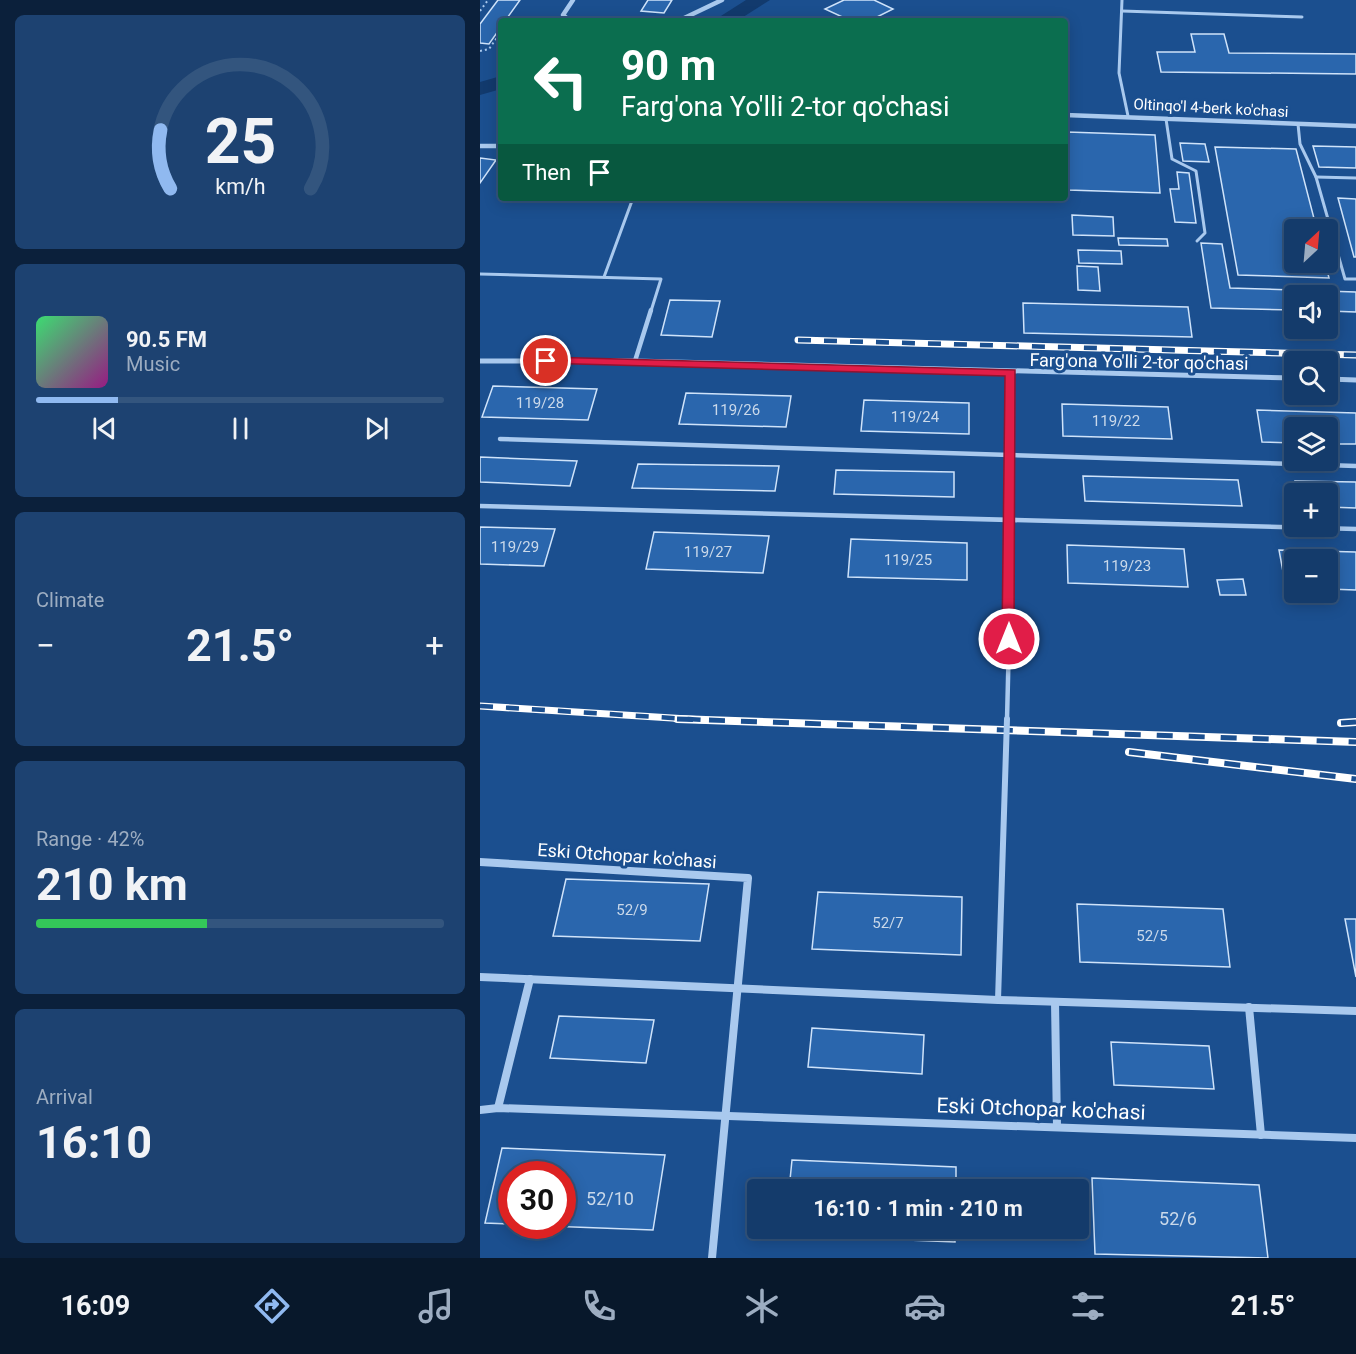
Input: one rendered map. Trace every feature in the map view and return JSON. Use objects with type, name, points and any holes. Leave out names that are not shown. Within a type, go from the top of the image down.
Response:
[{"type":"street","points":[[566,18],[563,15],[573,0]]},
{"type":"street","points":[[684,18],[722,0]]},
{"type":"street","name":"Oltinqo'l 4-berk ko'chasi","points":[[1068,115],[1356,126]]},
{"type":"street","points":[[480,146],[498,146]]},
{"type":"street","name":"Farg'ona Yo'lli 2-tor qo'chasi","points":[[480,361],[635,361],[1284,378]]},
{"type":"street","points":[[998,1000],[1009,639],[1011,372]]},
{"type":"street","points":[[1338,379],[1356,380]]},
{"type":"street","name":"Eski Otchopar ko'chasi","points":[[480,862],[748,878],[712,1258]]},
{"type":"street","points":[[480,977],[998,1000],[1356,1011]]},
{"type":"street","points":[[498,1108],[530,979]]},
{"type":"street","points":[[1055,1002],[1057,1126]]},
{"type":"street","points":[[1249,1007],[1261,1135]]},
{"type":"street","name":"Eski Otchopar ko'chasi","points":[[480,1110],[498,1108],[725,1118],[1057,1126],[1356,1138]]},
{"type":"lane","points":[[1122,0],[1117,72],[1122,103],[1128,116]]},
{"type":"lane","points":[[1122,11],[1302,17]]},
{"type":"lane","points":[[1166,119],[1172,159],[1196,171],[1205,233],[1197,242]]},
{"type":"lane","points":[[1298,124],[1300,144],[1316,177],[1345,279],[1356,279]]},
{"type":"lane","points":[[1316,177],[1356,178]]},
{"type":"lane","points":[[604,277],[632,201]]},
{"type":"lane","points":[[480,274],[661,279],[635,361]]},
{"type":"lane","points":[[500,438],[1356,466]]},
{"type":"lane","points":[[480,506],[1010,518],[1356,529]]},
{"type":"path","points":[[480,11],[488,0]]},
{"type":"path","points":[[480,51],[489,50],[498,36]]},
{"type":"building","points":[[498,0],[520,0],[507,18],[498,18],[498,31],[489,44],[480,43],[480,24]]},
{"type":"building","points":[[648,0],[672,0],[664,13],[641,11]]},
{"type":"building","points":[[844,0],[874,0],[893,9],[875,18],[844,18],[825,9]]},
{"type":"building","points":[[1191,34],[1224,34],[1229,53],[1356,54],[1356,74],[1161,72],[1157,52],[1195,52]]},
{"type":"building","points":[[1068,132],[1155,135],[1160,193],[1068,190]]},
{"type":"building","points":[[1180,143],[1205,144],[1209,162],[1183,161]]},
{"type":"building","points":[[1313,146],[1356,147],[1356,168],[1319,167]]},
{"type":"building","points":[[1215,147],[1296,149],[1314,219],[1284,219],[1284,273],[1328,273],[1329,278],[1238,275]]},
{"type":"building","points":[[480,158],[496,160],[480,183]]},
{"type":"building","points":[[1177,172],[1189,173],[1196,223],[1175,222],[1170,189],[1179,189]]},
{"type":"building","points":[[1338,198],[1356,199],[1356,257],[1354,257]]},
{"type":"building","points":[[1072,215],[1113,217],[1114,236],[1073,235]]},
{"type":"building","points":[[1118,238],[1167,239],[1168,246],[1119,245]]},
{"type":"building","points":[[1201,243],[1222,244],[1230,288],[1284,290],[1284,310],[1211,308]]},
{"type":"building","points":[[1078,250],[1121,251],[1122,264],[1079,263]]},
{"type":"building","points":[[1077,266],[1098,267],[1100,291],[1078,290]]},
{"type":"building","points":[[1338,291],[1356,292],[1356,312],[1338,311]]},
{"type":"building","points":[[670,300],[720,301],[712,337],[661,335]]},
{"type":"building","points":[[1023,303],[1188,307],[1192,337],[1024,333]]},
{"type":"building","points":[[493,386],[597,389],[588,420],[482,417]]},
{"type":"building","points":[[686,393],[791,396],[786,427],[679,424]]},
{"type":"building","points":[[864,400],[969,403],[969,434],[861,431]]},
{"type":"building","points":[[1062,404],[1168,407],[1172,439],[1063,436]]},
{"type":"building","points":[[1257,410],[1356,413],[1356,444],[1338,444],[1338,417],[1284,417],[1284,443],[1262,442]]},
{"type":"building","points":[[480,457],[577,461],[570,486],[480,482]]},
{"type":"building","points":[[638,464],[779,466],[775,491],[632,488]]},
{"type":"building","points":[[836,470],[954,472],[954,497],[834,494]]},
{"type":"building","points":[[1083,476],[1238,480],[1242,506],[1085,501]]},
{"type":"building","points":[[1295,481],[1356,482],[1356,508],[1338,507],[1338,483],[1295,483]]},
{"type":"building","points":[[480,527],[555,529],[544,566],[480,564]]},
{"type":"building","points":[[654,532],[769,536],[763,573],[646,569]]},
{"type":"building","points":[[851,539],[967,543],[967,580],[848,577]]},
{"type":"building","points":[[1067,545],[1184,549],[1188,587],[1068,583]]},
{"type":"building","points":[[1279,550],[1284,550],[1284,577]]},
{"type":"building","points":[[1338,552],[1356,552],[1356,590],[1338,589]]},
{"type":"building","points":[[1243,579],[1246,595],[1220,595],[1217,580]]},
{"type":"building","points":[[566,879],[709,884],[700,941],[553,936]]},
{"type":"building","points":[[818,892],[962,897],[961,955],[812,949]]},
{"type":"building","points":[[1077,904],[1223,909],[1230,967],[1080,962]]},
{"type":"building","points":[[1345,919],[1356,919],[1356,977]]},
{"type":"building","points":[[559,1016],[654,1020],[646,1063],[550,1058]]},
{"type":"building","points":[[812,1028],[924,1035],[922,1074],[808,1067]]},
{"type":"building","points":[[1111,1042],[1209,1046],[1214,1089],[1114,1085]]},
{"type":"building","points":[[502,1148],[665,1155],[653,1230],[576,1227],[576,1161],[499,1161]]},
{"type":"building","points":[[792,1160],[956,1167],[956,1179],[790,1179]]},
{"type":"building","points":[[498,1166],[498,1223],[485,1223]]},
{"type":"building","points":[[1092,1178],[1259,1185],[1268,1258],[1095,1254]]},
{"type":"building","points":[[882,1239],[955,1239],[955,1242]]},
{"type":"waterway","points":[[728,18],[760,0]]},
{"type":"waterway","points":[[480,89],[498,83]]},
{"type":"railway","points":[[798,340],[1356,355]]},
{"type":"railway","points":[[480,706],[701,720]]},
{"type":"railway","points":[[677,719],[701,720]]},
{"type":"railway","points":[[701,720],[1356,742]]},
{"type":"railway","points":[[1341,723],[1356,722]]},
{"type":"railway","points":[[1129,752],[1356,779]]},
{"type":"route","points":[[546,361],[635,361],[1011,372],[1009,639]]}]
